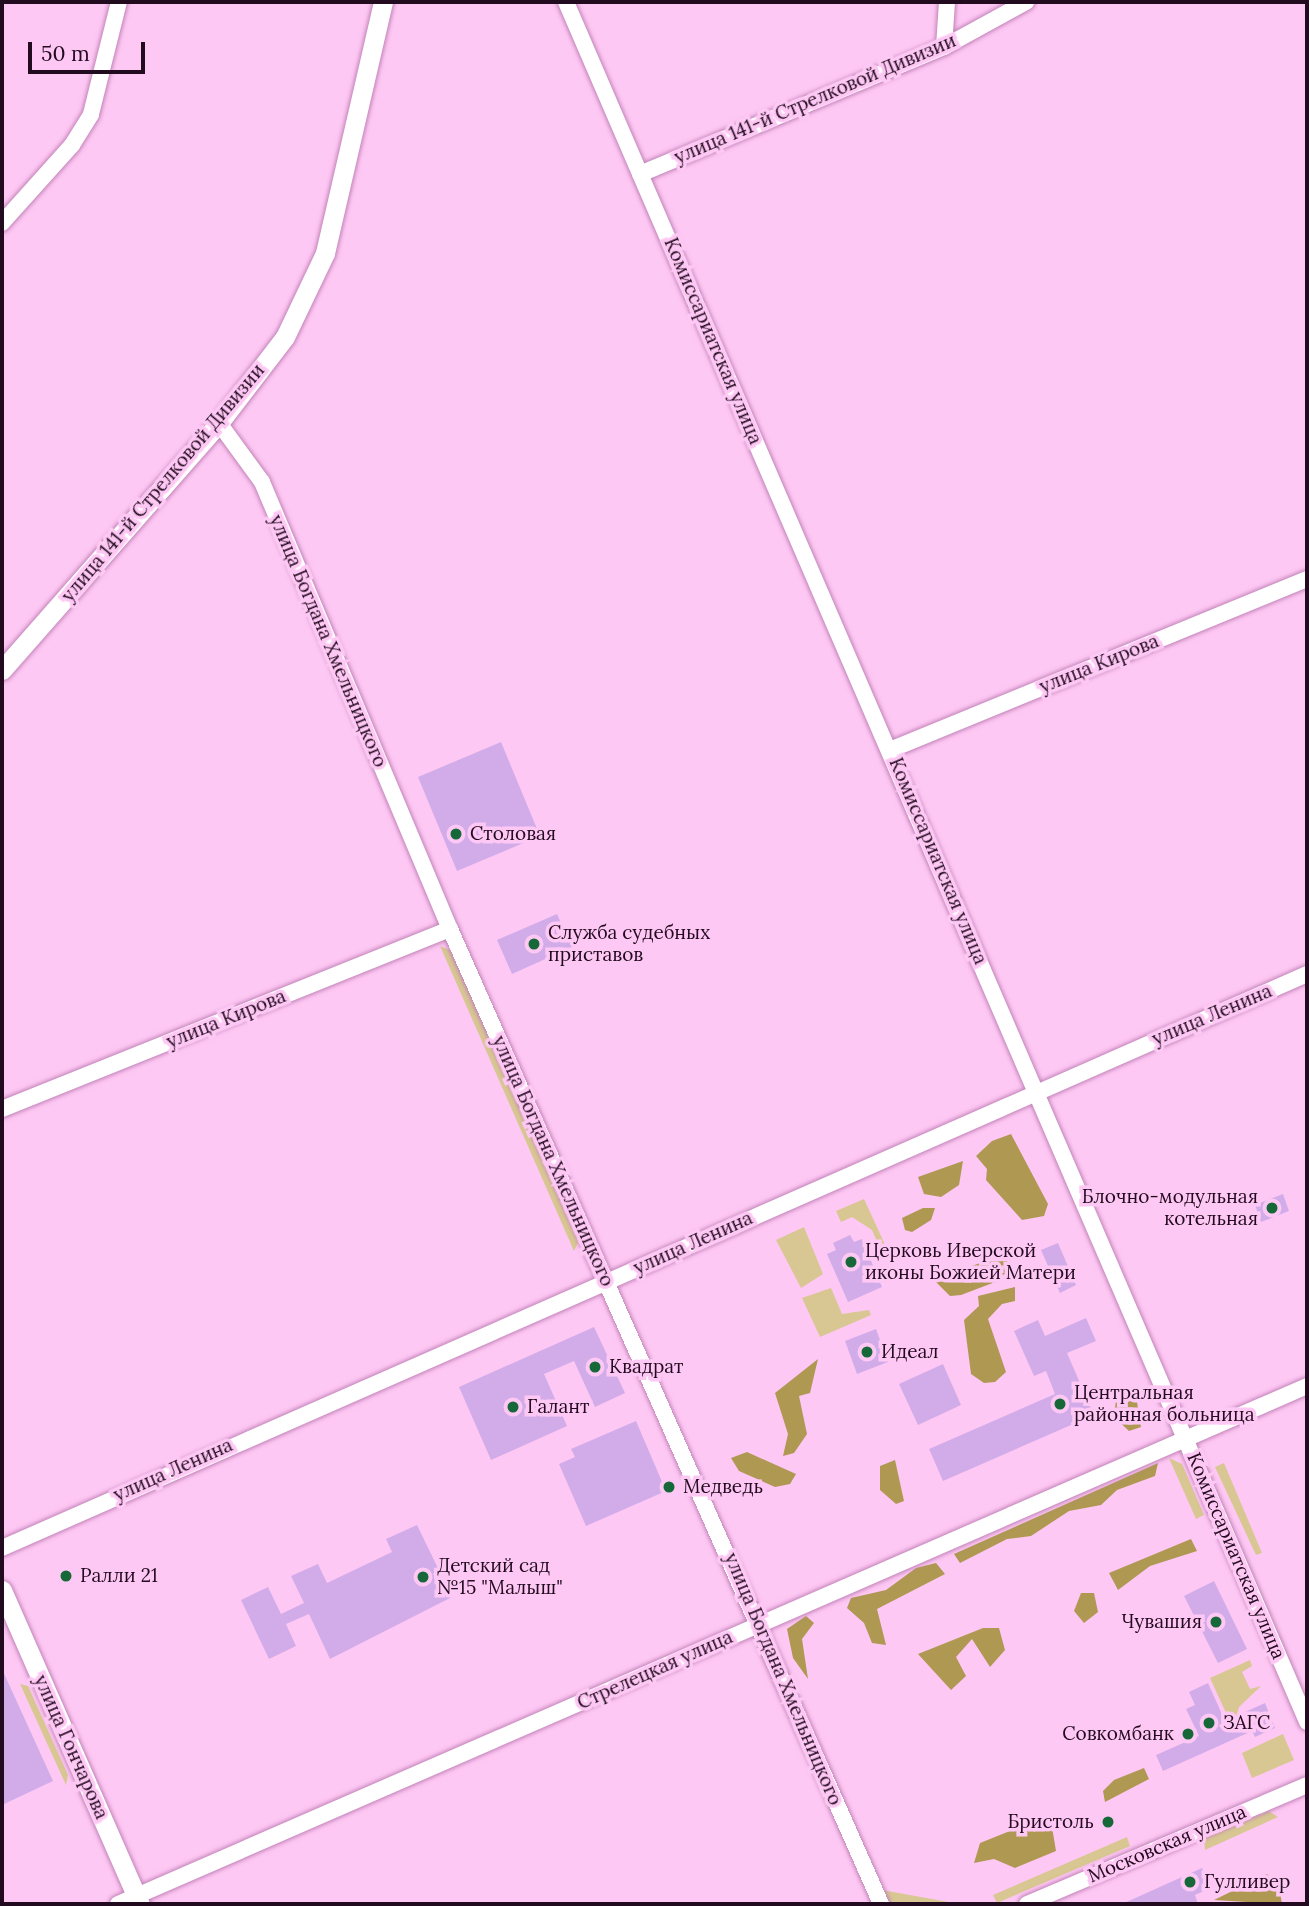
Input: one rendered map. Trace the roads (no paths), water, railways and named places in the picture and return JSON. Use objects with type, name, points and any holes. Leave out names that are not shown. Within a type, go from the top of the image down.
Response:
[{"type":"main road","name":"улица 141-й Стрелковой Дивизии","points":[[2,670],[219,423],[285,337],[325,253],[383,2]]},
{"type":"main road","name":"улица Гончарова","points":[[2,1590],[131,1902]]},
{"type":"street","points":[[2,223],[72,145],[90,114],[119,2]]},
{"type":"street","name":"Комиссариатская улица","points":[[566,2],[1307,1722]]},
{"type":"street","points":[[944,47],[947,2]]},
{"type":"street","name":"улица 141-й Стрелковой Дивизии","points":[[640,174],[944,47],[1026,2]]},
{"type":"street","name":"улица Богдана Хмельницкого","points":[[219,423],[262,482],[450,929],[761,1624],[881,1904]]},
{"type":"street","name":"улица Кирова","points":[[890,750],[1307,579]]},
{"type":"street","name":"улица Кирова","points":[[2,1109],[450,929]]},
{"type":"street","name":"улица Ленина","points":[[2,1548],[1037,1090],[1307,974]]},
{"type":"street","name":"Стрелецкая улица","points":[[131,1902],[1307,1386]]},
{"type":"street","name":"Московская улица","points":[[1027,1904],[1307,1785]]},
{"type":"place","name":"Столовая","points":[[456,834]]},
{"type":"place","name":"Служба судебных приставов","points":[[534,944]]},
{"type":"place","name":"Блочно-модульная котельная","points":[[1272,1208]]},
{"type":"place","name":"Церковь Иверской иконы Божией Матери","points":[[851,1262]]},
{"type":"place","name":"Идеал","points":[[867,1352]]},
{"type":"place","name":"Квадрат","points":[[595,1367]]},
{"type":"place","name":"Центральная районная больница","points":[[1060,1404]]},
{"type":"place","name":"Галант","points":[[513,1407]]},
{"type":"place","name":"Медведь","points":[[669,1487]]},
{"type":"place","name":"Ралли 21","points":[[66,1576]]},
{"type":"place","name":"Детский сад №15 \"Малыш\"","points":[[423,1577]]},
{"type":"place","name":"Чувашия","points":[[1216,1622]]},
{"type":"place","name":"ЗАГС","points":[[1209,1723]]},
{"type":"place","name":"Совкомбанк","points":[[1188,1734]]},
{"type":"place","name":"Бристоль","points":[[1108,1822]]},
{"type":"place","name":"Гулливер","points":[[1190,1882]]}]
